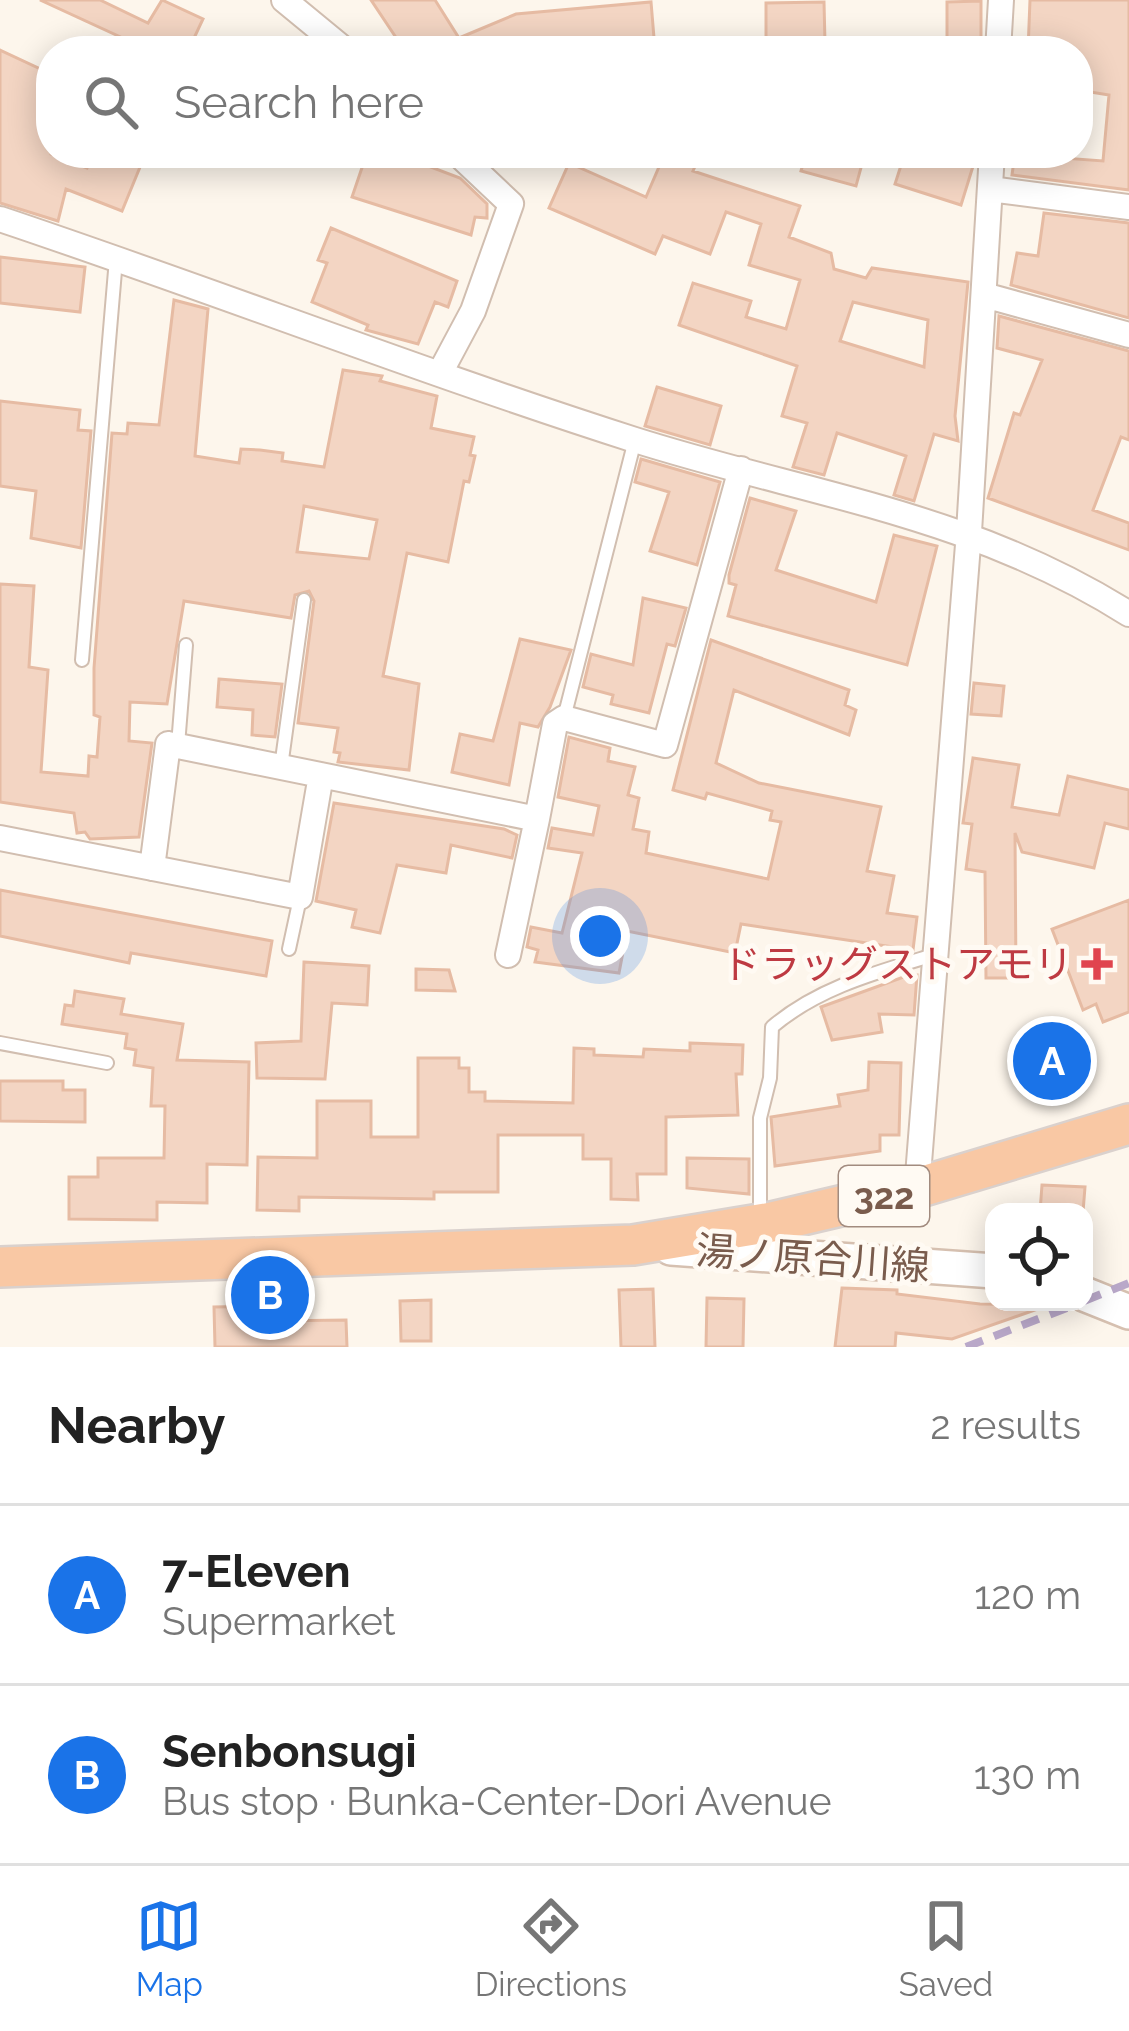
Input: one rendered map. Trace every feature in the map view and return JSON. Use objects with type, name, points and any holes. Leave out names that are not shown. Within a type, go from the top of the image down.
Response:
[{"type":"highway","name":"322","points":[[0,1268],[633,1245],[759,1224],[917,1188],[1129,1124]]},
{"type":"main road","name":"湯ノ原合川線","points":[[633,1245],[985,1270]]},
{"type":"main road","points":[[1093,1298],[1129,1312]]},
{"type":"street","points":[[284,0],[328,36]]},
{"type":"street","points":[[999,36],[1001,0]]},
{"type":"street","points":[[441,371],[473,311],[511,203],[473,168]]},
{"type":"street","points":[[917,1188],[969,532],[991,168]]},
{"type":"street","points":[[990,189],[1129,206]]},
{"type":"street","points":[[0,219],[635,440],[969,532],[1042,563],[1129,614]]},
{"type":"street","points":[[984,295],[1129,335]]},
{"type":"street","points":[[508,955],[554,724],[565,718],[665,745],[741,469]]},
{"type":"street","points":[[152,868],[168,744],[537,819]]},
{"type":"street","points":[[0,838],[300,897],[321,775]]},
{"type":"lane","points":[[82,660],[116,258]]},
{"type":"lane","points":[[565,718],[635,440]]},
{"type":"lane","points":[[281,767],[304,599]]},
{"type":"lane","points":[[178,746],[186,645]]},
{"type":"lane","points":[[289,949],[300,897]]},
{"type":"lane","points":[[759,1224],[760,1118],[770,1078],[772,1027],[795,1007],[859,978],[938,954]]},
{"type":"lane","points":[[0,1043],[107,1063]]},
{"type":"building","points":[[40,0],[100,0],[148,23],[162,0],[203,19],[195,36],[118,36]]},
{"type":"building","points":[[371,0],[435,0],[458,36],[395,36]]},
{"type":"building","points":[[1030,0],[1129,0],[1129,190],[1012,175],[1013,168],[1093,168],[1093,160],[1103,161],[1109,95],[1093,92],[1093,36],[1029,36]]},
{"type":"building","points":[[981,1],[981,36],[947,36],[947,2]]},
{"type":"building","points":[[651,2],[654,36],[464,36],[516,14]]},
{"type":"building","points":[[824,2],[825,36],[766,36],[766,3]]},
{"type":"building","points":[[0,50],[36,67],[36,168],[140,168],[122,211],[66,189],[58,221],[0,203]]},
{"type":"building","points":[[362,168],[434,168],[460,178],[487,204],[487,218],[475,217],[471,235],[352,197]]},
{"type":"building","points":[[567,168],[580,168],[646,197],[659,168],[694,168],[800,206],[789,237],[831,253],[834,269],[866,278],[872,268],[968,282],[955,416],[958,441],[934,434],[914,501],[894,495],[906,456],[837,433],[824,475],[793,467],[807,423],[782,416],[797,366],[679,325],[693,283],[751,301],[746,317],[786,329],[800,280],[749,265],[761,224],[726,212],[710,254],[663,236],[655,254],[549,208]],"holes":[[[853,302],[928,320],[924,367],[840,341]]]},
{"type":"building","points":[[802,168],[861,168],[856,186]]},
{"type":"building","points":[[900,168],[972,168],[961,205],[895,184]]},
{"type":"building","points":[[1044,213],[1129,223],[1129,318],[1011,285],[1017,253],[1038,256]]},
{"type":"building","points":[[331,228],[457,281],[448,307],[435,302],[418,344],[366,330],[368,325],[312,302],[327,263],[318,260]]},
{"type":"building","points":[[0,257],[85,267],[80,312],[0,303]]},
{"type":"building","points":[[174,300],[208,309],[195,456],[239,463],[241,449],[260,450],[283,453],[282,461],[324,467],[343,370],[382,376],[380,381],[437,396],[431,428],[474,437],[470,455],[475,456],[469,482],[464,481],[448,562],[407,553],[383,676],[419,684],[409,770],[338,762],[340,753],[334,752],[338,728],[298,723],[314,601],[309,591],[295,595],[291,618],[184,601],[167,704],[130,702],[129,741],[152,743],[139,837],[90,839],[85,832],[77,833],[74,813],[0,802],[0,584],[34,586],[29,667],[48,670],[41,772],[88,776],[89,756],[97,757],[100,717],[94,715],[94,668],[112,433],[127,434],[128,423],[159,425]],"holes":[[[304,506],[377,520],[369,559],[297,552]]]},
{"type":"building","points":[[999,316],[1129,351],[1129,440],[1121,437],[1093,510],[1129,523],[1129,550],[988,498],[1014,413],[1020,415],[1042,360],[997,348]]},
{"type":"building","points":[[657,387],[721,406],[710,445],[645,426]]},
{"type":"building","points":[[0,401],[80,410],[78,430],[91,431],[81,548],[31,538],[36,491],[0,486]]},
{"type":"building","points":[[641,459],[720,482],[697,565],[650,551],[669,492],[635,482]]},
{"type":"building","points":[[750,498],[796,511],[776,570],[876,602],[894,535],[937,546],[907,665],[728,616],[736,585],[729,583],[729,575]]},
{"type":"building","points":[[643,598],[686,608],[675,646],[667,644],[649,713],[611,704],[613,695],[583,687],[591,654],[633,665]]},
{"type":"building","points":[[520,639],[571,650],[550,707],[538,727],[520,723],[509,785],[452,772],[460,734],[493,741]]},
{"type":"building","points":[[711,640],[849,690],[845,705],[856,710],[849,735],[734,690],[716,763],[759,783],[881,807],[867,871],[894,876],[887,913],[917,917],[913,950],[741,924],[735,953],[627,931],[619,973],[535,962],[538,950],[527,947],[531,927],[562,933],[582,853],[548,848],[552,828],[593,835],[599,806],[558,797],[569,737],[610,748],[608,761],[635,767],[628,795],[639,798],[633,829],[649,832],[646,853],[768,879],[781,822],[770,820],[772,811],[707,793],[705,799],[673,790]]},
{"type":"building","points":[[219,679],[282,684],[275,737],[252,735],[253,710],[217,707]]},
{"type":"building","points":[[974,683],[1004,686],[1001,716],[971,714]]},
{"type":"building","points":[[973,758],[1019,765],[1012,807],[1059,815],[1068,776],[1129,790],[1129,829],[1105,823],[1094,868],[1022,852],[1015,833],[1016,978],[986,978],[985,872],[966,869],[972,824],[963,823]]},
{"type":"building","points":[[334,803],[504,829],[517,835],[512,858],[451,845],[446,873],[397,865],[380,933],[352,927],[356,910],[316,901]]},
{"type":"building","points":[[0,890],[272,941],[266,976],[131,953],[129,963],[0,936]]},
{"type":"building","name":"ドラッグストアモリ","points":[[1129,900],[1129,1012],[1103,1022],[1096,1004],[1083,1010],[1052,929]]},
{"type":"building","points":[[304,962],[369,966],[367,1005],[332,1003],[325,1079],[257,1078],[256,1043],[301,1041]]},
{"type":"building","points":[[416,969],[449,970],[455,991],[416,990]]},
{"type":"building","points":[[917,975],[914,1015],[879,1014],[882,1032],[832,1040],[821,1007]]},
{"type":"building","points":[[75,991],[124,999],[121,1014],[183,1024],[177,1060],[249,1062],[247,1165],[207,1164],[207,1203],[157,1202],[157,1220],[69,1219],[69,1177],[98,1177],[98,1158],[164,1158],[165,1106],[151,1106],[153,1068],[134,1065],[136,1050],[125,1048],[127,1034],[62,1024],[65,1005],[73,1006]]},
{"type":"building","points":[[1061,1023],[1080,1089],[1042,1099],[1024,1033]]},
{"type":"building","points":[[690,1043],[743,1045],[742,1074],[736,1074],[738,1115],[666,1117],[666,1174],[637,1174],[638,1200],[611,1199],[611,1159],[583,1159],[583,1135],[498,1135],[498,1192],[434,1192],[434,1199],[299,1197],[299,1211],[257,1210],[258,1157],[317,1158],[317,1101],[371,1101],[371,1137],[418,1137],[418,1058],[459,1058],[459,1068],[469,1068],[469,1092],[485,1092],[485,1101],[573,1103],[574,1048],[594,1049],[594,1055],[643,1057],[644,1049],[690,1051]]},
{"type":"building","points":[[869,1062],[901,1063],[899,1135],[880,1135],[880,1151],[775,1166],[771,1117],[840,1106],[838,1095],[868,1090]]},
{"type":"building","points":[[0,1081],[63,1081],[63,1090],[85,1090],[85,1122],[0,1121]]},
{"type":"building","points":[[687,1158],[749,1159],[749,1194],[687,1188]]},
{"type":"building","points":[[1042,1185],[1085,1187],[1084,1203],[1041,1203]]},
{"type":"building","points":[[842,1288],[897,1290],[897,1294],[985,1304],[985,1311],[1032,1311],[952,1339],[896,1333],[895,1347],[835,1347]]},
{"type":"building","points":[[653,1289],[655,1347],[621,1347],[619,1290]]},
{"type":"building","points":[[707,1298],[744,1299],[743,1347],[706,1347]]},
{"type":"building","points":[[431,1300],[431,1341],[401,1341],[400,1301]]},
{"type":"building","points":[[269,1306],[270,1321],[346,1320],[347,1347],[215,1347],[214,1307]]},
{"type":"railway","points":[[1093,1297],[1129,1283]]},
{"type":"railway","points":[[966,1347],[1059,1311]]},
{"type":"place","name":"ドラッグストアモリ","points":[[1097,964]]},
{"type":"place","name":"7-Eleven","points":[[1052,1061]]},
{"type":"place","name":"Senbonsugi","points":[[270,1295]]}]
